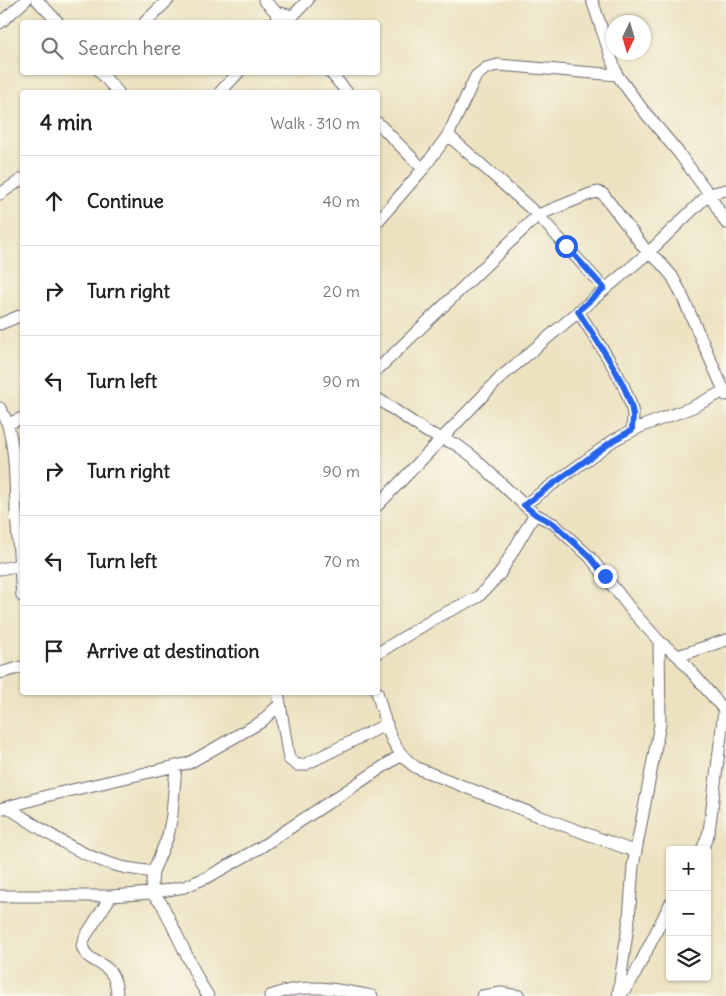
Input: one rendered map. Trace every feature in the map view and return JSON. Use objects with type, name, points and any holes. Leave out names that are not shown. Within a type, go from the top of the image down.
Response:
[{"type":"street","points":[[0,23],[26,0]]},
{"type":"street","points":[[37,0],[56,20]]},
{"type":"street","points":[[148,20],[168,0]]},
{"type":"street","points":[[264,0],[277,17]]},
{"type":"street","points":[[290,20],[308,0]]},
{"type":"street","points":[[592,0],[617,75],[709,194],[726,223]]},
{"type":"street","points":[[380,219],[424,169],[448,135],[476,76],[486,68],[498,65],[617,75]]},
{"type":"street","points":[[103,75],[116,90]]},
{"type":"street","points":[[222,90],[236,75]]},
{"type":"street","points":[[333,75],[345,90]]},
{"type":"street","points":[[380,126],[424,169]]},
{"type":"street","points":[[448,135],[538,215],[604,288]]},
{"type":"street","points":[[0,194],[20,180]]},
{"type":"street","points":[[380,503],[500,377],[648,253],[709,194],[726,190]]},
{"type":"street","points":[[380,367],[538,215],[574,199],[598,192],[603,194],[648,253],[659,261],[672,276],[725,392],[693,407],[632,430],[614,440],[524,505]]},
{"type":"street","points":[[578,311],[619,378],[631,405],[633,417],[632,430]]},
{"type":"street","points":[[0,324],[20,316]]},
{"type":"street","points":[[380,400],[428,432],[457,445],[472,456],[535,514],[554,524],[590,557],[633,612],[659,641],[678,656],[725,712],[709,832],[704,846]]},
{"type":"street","points":[[0,408],[8,424],[14,473],[20,565],[0,569]]},
{"type":"street","points":[[8,424],[20,419]]},
{"type":"street","points":[[380,652],[437,617],[478,598],[499,575],[535,514]]},
{"type":"street","points":[[678,656],[726,640]]},
{"type":"street","points":[[619,996],[636,852],[660,724],[659,641]]},
{"type":"street","points":[[0,673],[20,668]]},
{"type":"street","points":[[278,695],[288,759],[297,765],[304,765],[387,724]]},
{"type":"street","points":[[378,695],[392,742],[401,755],[417,768],[636,852]]},
{"type":"street","points":[[4,808],[46,796],[190,763],[261,722],[279,705]]},
{"type":"street","points":[[0,896],[111,896],[150,893],[184,887],[208,877],[296,826],[401,755]]},
{"type":"street","points":[[150,893],[153,872],[168,836],[172,815],[176,766]]},
{"type":"street","points":[[4,808],[89,856],[118,866],[153,872]]},
{"type":"street","points":[[150,893],[162,904],[208,996]]},
{"type":"street","points":[[111,896],[84,937],[82,946],[86,954],[111,971],[115,978],[117,996]]},
{"type":"street","points":[[619,996],[632,978],[666,912]]},
{"type":"street","points":[[270,996],[290,990],[322,988],[372,996]]},
{"type":"street","points":[[482,996],[501,993],[519,996]]},
{"type":"route","points":[[566,246],[604,288],[578,311],[619,378],[631,405],[633,417],[632,430],[614,440],[524,505],[535,514],[554,524],[590,557],[605,576]]}]
